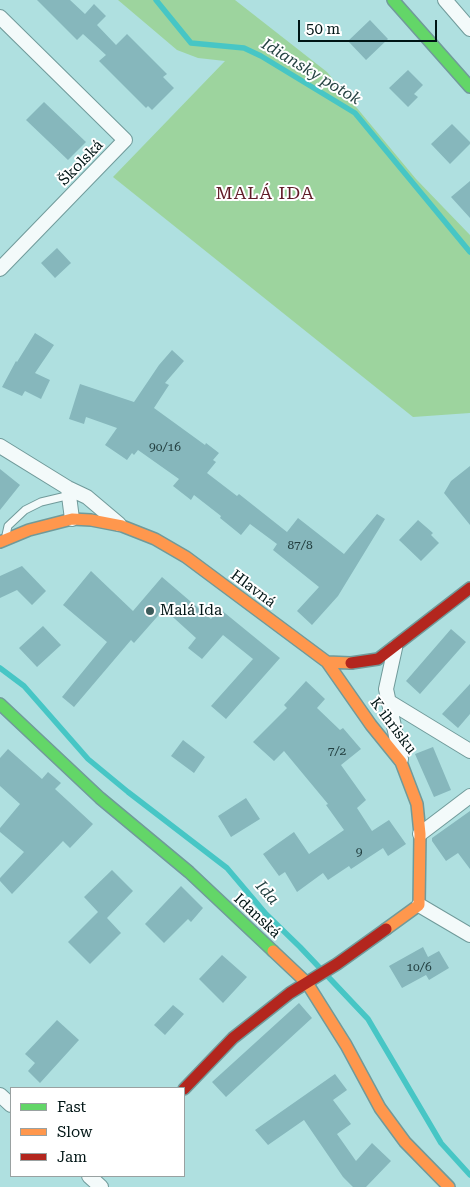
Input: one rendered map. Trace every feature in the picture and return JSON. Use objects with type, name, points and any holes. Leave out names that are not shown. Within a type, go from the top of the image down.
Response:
[{"type":"street","points":[[393,0],[470,87]]},
{"type":"street","points":[[445,0],[470,29]]},
{"type":"street","name":"Školská","points":[[0,17],[125,140],[0,269]]},
{"type":"street","points":[[0,446],[69,493],[87,497],[122,526]]},
{"type":"street","points":[[69,493],[72,519]]},
{"type":"street","name":"Hlavná","points":[[3,541],[29,530],[72,519],[91,520],[122,526],[154,539],[186,557],[327,662]]},
{"type":"street","points":[[327,662],[358,663],[378,659],[395,648],[470,588]]},
{"type":"street","points":[[395,648],[386,689],[401,762]]},
{"type":"street","name":"K ihrisku","points":[[327,662],[371,725],[401,762],[417,804],[420,834],[419,905]]},
{"type":"street","points":[[388,702],[470,751]]},
{"type":"street","name":"Idanská","points":[[0,704],[100,798],[189,872],[311,980],[380,1108],[406,1142],[449,1187]]},
{"type":"street","points":[[420,834],[470,796]]},
{"type":"street","points":[[185,1088],[233,1038],[290,993],[337,964],[419,905],[470,935]]},
{"type":"street","points":[[0,1095],[10,1104]]},
{"type":"lane","points":[[3,541],[8,526],[25,510],[41,502],[62,497],[69,493]]},
{"type":"green space","points":[[118,0],[235,0],[327,72],[416,179],[470,235],[470,413],[413,417],[113,177],[225,61],[198,58],[177,50]]},
{"type":"building","points":[[37,0],[70,0],[85,14],[94,4],[106,16],[97,25],[116,45],[127,34],[167,74],[163,77],[174,88],[152,110],[148,106],[146,108],[99,61],[106,55],[83,34],[77,40]]},
{"type":"building","points":[[370,20],[388,39],[366,60],[348,41]]},
{"type":"building","points":[[408,70],[423,85],[414,94],[418,97],[408,107],[389,88]]},
{"type":"building","points":[[44,102],[86,142],[68,160],[26,120]]},
{"type":"building","points":[[452,124],[470,144],[450,164],[431,144]]},
{"type":"building","points":[[470,181],[470,218],[451,197]]},
{"type":"building","points":[[57,248],[71,263],[55,278],[41,263]]},
{"type":"building","points":[[35,333],[54,345],[35,373],[50,380],[41,399],[25,391],[22,396],[2,387],[16,361]]},
{"type":"building","points":[[172,350],[184,361],[165,383],[169,385],[154,408],[219,453],[213,460],[216,462],[207,473],[237,496],[239,494],[287,532],[298,518],[344,554],[377,514],[385,519],[338,596],[312,625],[297,611],[319,587],[273,550],[277,544],[250,524],[241,535],[220,518],[221,516],[194,495],[191,500],[173,486],[179,479],[138,450],[134,455],[132,453],[127,460],[105,445],[117,428],[86,417],[84,424],[69,419],[80,384],[134,402],[159,365]]},
{"type":"building","points":[[470,466],[470,525],[444,493],[451,481]]},
{"type":"building","points":[[0,469],[20,485],[0,510]]},
{"type":"building","points":[[418,520],[433,533],[431,535],[439,543],[421,561],[399,540]]},
{"type":"building","points":[[22,566],[46,591],[32,605],[17,590],[0,598],[0,576]]},
{"type":"building","points":[[91,571],[133,611],[162,577],[211,619],[220,609],[280,658],[226,719],[211,706],[253,659],[223,635],[202,659],[188,648],[196,638],[164,609],[134,643],[131,640],[74,707],[62,697],[107,642],[63,605]]},
{"type":"building","points":[[43,626],[61,645],[37,667],[19,648]]},
{"type":"building","points":[[451,629],[466,642],[420,694],[406,681]]},
{"type":"building","points":[[306,681],[325,699],[317,708],[340,730],[343,728],[361,749],[341,765],[366,800],[357,808],[372,831],[389,820],[406,844],[388,856],[383,848],[351,869],[349,866],[328,880],[323,873],[297,892],[285,872],[279,876],[263,854],[294,832],[309,854],[344,830],[326,805],[328,804],[284,751],[274,761],[253,742],[287,708],[284,705]]},
{"type":"building","points":[[470,684],[470,714],[458,728],[442,714]]},
{"type":"building","points":[[183,740],[205,757],[194,773],[171,756]]},
{"type":"building","points":[[433,747],[451,790],[434,797],[415,754]]},
{"type":"building","points":[[8,749],[42,779],[48,772],[61,783],[55,789],[93,824],[70,848],[63,841],[12,894],[0,881],[0,878],[24,852],[0,832],[0,828],[20,804],[0,786],[0,758]]},
{"type":"building","points":[[246,798],[260,819],[231,837],[218,816]]},
{"type":"building","points":[[470,811],[470,869],[458,853],[446,861],[432,841],[432,838]]},
{"type":"building","points":[[112,870],[133,891],[107,918],[121,933],[90,964],[68,942],[98,912],[84,897]]},
{"type":"building","points":[[181,886],[203,908],[191,922],[188,919],[164,943],[145,924]]},
{"type":"building","points":[[423,947],[428,957],[439,951],[449,968],[429,980],[426,975],[402,988],[389,966]]},
{"type":"building","points":[[222,955],[247,977],[223,1003],[199,979]]},
{"type":"building","points":[[299,1003],[312,1018],[226,1097],[212,1082]]},
{"type":"building","points":[[173,1005],[184,1014],[165,1035],[154,1025]]},
{"type":"building","points":[[57,1020],[79,1040],[40,1083],[28,1071],[35,1063],[25,1054]]},
{"type":"building","points":[[335,1074],[347,1090],[333,1100],[351,1124],[337,1134],[356,1161],[372,1143],[391,1161],[366,1187],[353,1187],[343,1177],[304,1120],[268,1145],[255,1130]]},
{"type":"waterway","name":"Idiansky potok","points":[[156,0],[191,43],[244,48],[261,56],[355,113],[470,252]]},
{"type":"waterway","name":"Ida","points":[[0,668],[24,686],[88,759],[227,868],[266,914],[368,1019],[441,1143],[470,1175]]},
{"type":"traffic: fast","points":[[393,0],[470,87]]},
{"type":"traffic: fast","points":[[0,704],[100,798],[189,872],[273,951]]},
{"type":"traffic: slow","points":[[0,542],[29,530],[72,519],[91,520],[122,526],[155,539],[186,557],[327,662],[351,663]]},
{"type":"traffic: slow","points":[[327,662],[371,725],[401,762],[417,804],[420,834],[419,905],[386,929]]},
{"type":"traffic: slow","points":[[273,951],[307,983],[346,1045],[380,1108],[405,1142],[449,1187]]},
{"type":"traffic: jam","points":[[351,663],[378,659],[470,588]]},
{"type":"traffic: jam","points":[[185,1088],[233,1038],[290,993],[337,964],[386,929]]},
{"type":"place","name":"Malá Ida","points":[[150,611]]},
{"type":"district","name":"MALÁ IDA","points":[[265,194]]}]
